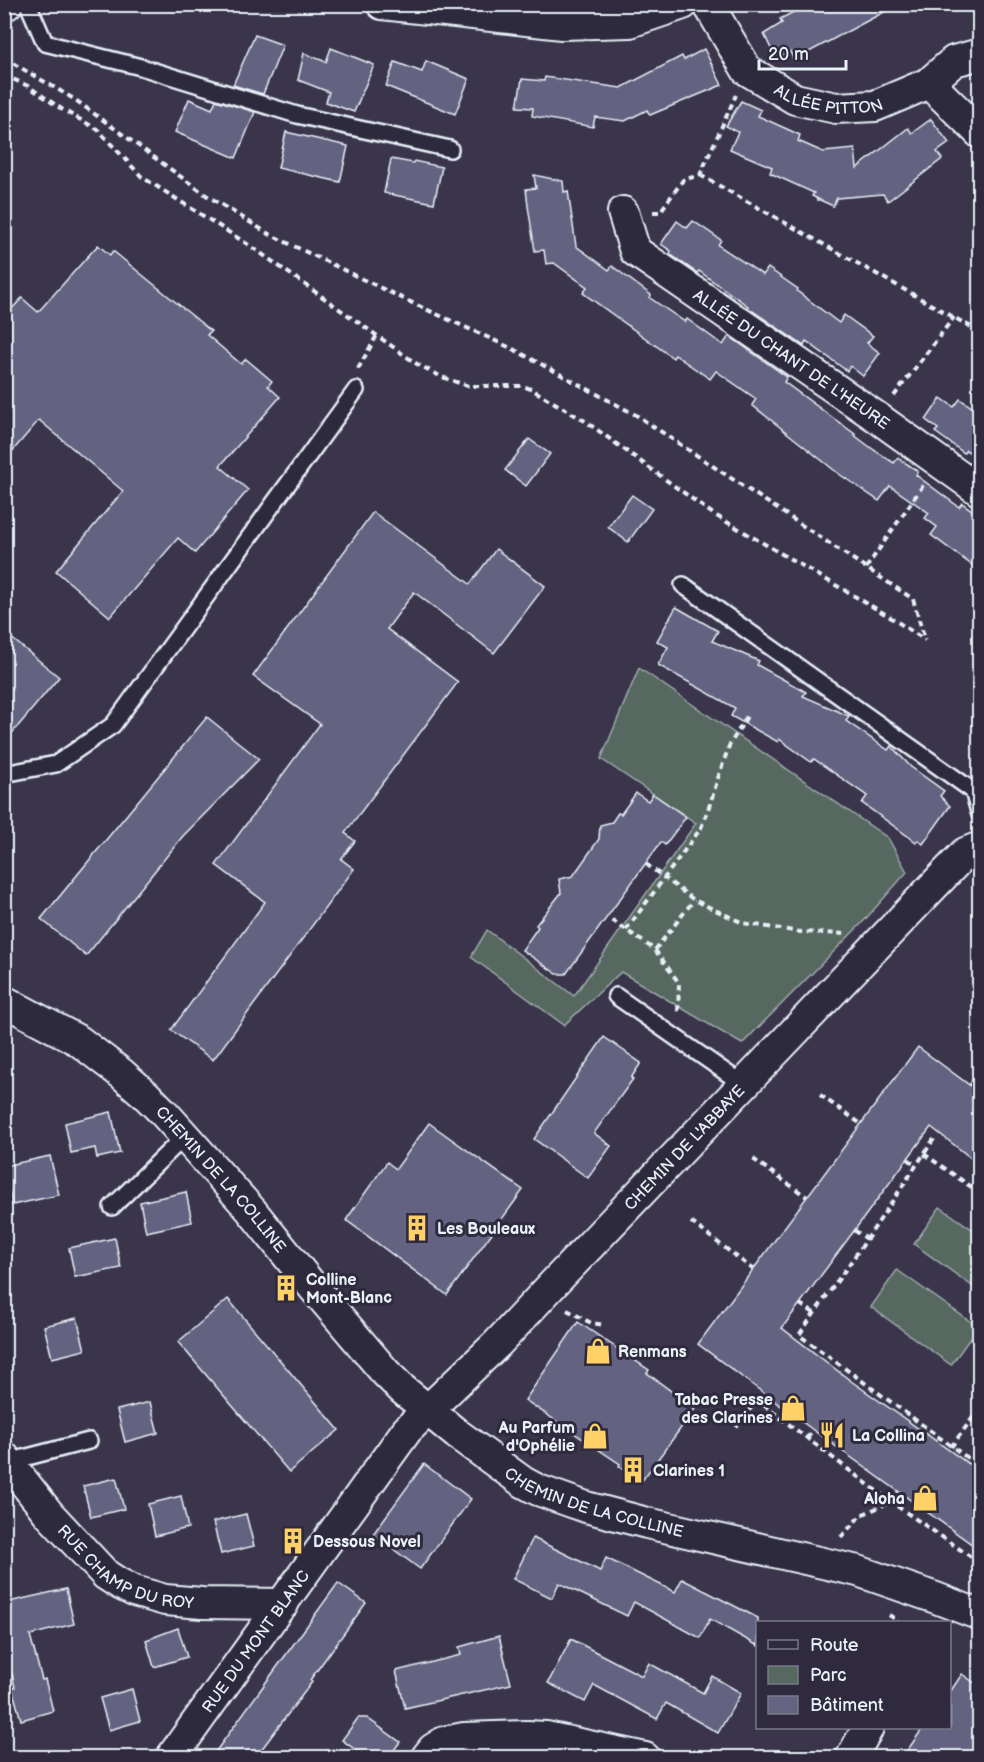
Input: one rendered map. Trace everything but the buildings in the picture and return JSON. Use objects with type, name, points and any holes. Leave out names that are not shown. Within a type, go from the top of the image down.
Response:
[{"type":"street","points":[[382,4],[562,24],[630,22],[683,4]]},
{"type":"street","name":"ALLÉE PITTON","points":[[708,4],[747,70],[795,99],[836,108],[875,106],[929,83],[954,61],[980,54]]},
{"type":"street","points":[[929,83],[980,134]]},
{"type":"street","name":"ALLÉE DU CHANT DE L'HEURE","points":[[623,212],[635,251],[980,491]]},
{"type":"street","name":"CHEMIN DE L'ABBAYE","points":[[427,1410],[498,1343],[965,854],[980,847]]},
{"type":"street","name":"CHEMIN DE L'ABBAYE","points":[[938,882],[980,861]]},
{"type":"street","name":"CHEMIN DE LA COLLINE","points":[[4,1001],[57,1029],[96,1054],[146,1095],[251,1210],[385,1372],[427,1410],[519,1479],[557,1498],[647,1523],[858,1571],[931,1610],[980,1615]]},
{"type":"street","name":"RUE DU MONT BLANC","points":[[171,1758],[407,1430],[427,1410]]},
{"type":"street","name":"RUE CHAMP DU ROY","points":[[6,1459],[50,1514],[106,1575],[127,1588],[165,1600],[283,1604]]},
{"type":"street","points":[[851,1758],[867,1729]]},
{"type":"street","points":[[426,1758],[433,1749],[444,1742],[464,1738],[522,1747],[546,1737],[645,1758]]},
{"type":"lane","points":[[28,4],[45,43],[141,67],[297,115],[450,149]]},
{"type":"lane","points":[[4,774],[56,764],[113,725],[356,390]]},
{"type":"lane","points":[[683,585],[973,791],[980,815]]},
{"type":"lane","points":[[616,996],[744,1085]]},
{"type":"lane","points":[[111,1207],[185,1136]]},
{"type":"lane","points":[[6,1459],[89,1441]]},
{"type":"path","points":[[4,58],[74,99],[206,195],[269,234],[513,349],[636,415],[913,599],[925,640],[887,615],[713,514],[585,421],[533,390],[523,386],[480,387],[461,384],[417,364],[252,247],[142,177],[97,129],[63,110],[28,86],[4,75]]},
{"type":"path","points":[[700,175],[747,70]]},
{"type":"path","points":[[623,212],[660,212],[683,180],[700,175],[980,332]]},
{"type":"path","points":[[878,418],[954,316]]},
{"type":"path","points":[[356,390],[356,373],[377,335]]},
{"type":"path","points":[[867,568],[939,462]]},
{"type":"path","points":[[626,930],[701,828],[729,746],[749,713]]},
{"type":"path","points":[[646,864],[694,900],[743,923],[800,932],[887,936]]},
{"type":"path","points":[[655,950],[694,900]]},
{"type":"path","points":[[612,920],[655,950],[679,983],[677,1038]]},
{"type":"path","points":[[970,1086],[980,1073]]},
{"type":"path","points":[[820,1095],[861,1124]]},
{"type":"path","points":[[934,1139],[799,1335],[935,1438],[980,1467]]},
{"type":"path","points":[[924,1154],[980,1193]]},
{"type":"path","points":[[753,1159],[807,1197]]},
{"type":"path","points":[[908,1159],[916,1165]]},
{"type":"path","points":[[691,1222],[754,1270]]},
{"type":"path","points":[[854,1230],[867,1239]]},
{"type":"path","points":[[800,1304],[814,1313]]},
{"type":"path","points":[[566,1309],[591,1323],[605,1325]]},
{"type":"path","points":[[851,1381],[855,1376]]},
{"type":"path","points":[[736,1427],[757,1400],[891,1502],[980,1563]]},
{"type":"path","points":[[951,1447],[980,1408]]},
{"type":"path","points":[[807,1438],[813,1430]]},
{"type":"path","points":[[842,1534],[861,1515],[891,1502],[898,1492]]},
{"type":"green space","points":[[639,668],[888,838],[907,872],[862,923],[742,1044],[621,972],[564,1025],[471,957],[487,930],[574,996],[696,823],[601,759]]},
{"type":"green space","points":[[940,1207],[979,1234],[979,1291],[914,1244]]},
{"type":"green space","points":[[897,1270],[978,1327],[951,1365],[871,1307]]},
{"type":"place","name":"Les Bouleaux","points":[[417,1228]]},
{"type":"place","name":"Colline Mont-Blanc","points":[[286,1288]]},
{"type":"place","name":"Renmans","points":[[598,1351]]},
{"type":"place","name":"Tabac Presse des Clarines","points":[[793,1408]]},
{"type":"place","name":"La Collina","points":[[832,1435]]},
{"type":"place","name":"Au Parfum d'Ophélie","points":[[595,1436]]},
{"type":"place","name":"Clarines 1","points":[[633,1470]]},
{"type":"place","name":"Aloha","points":[[925,1498]]},
{"type":"place","name":"Dessous Novel","points":[[293,1541]]}]
